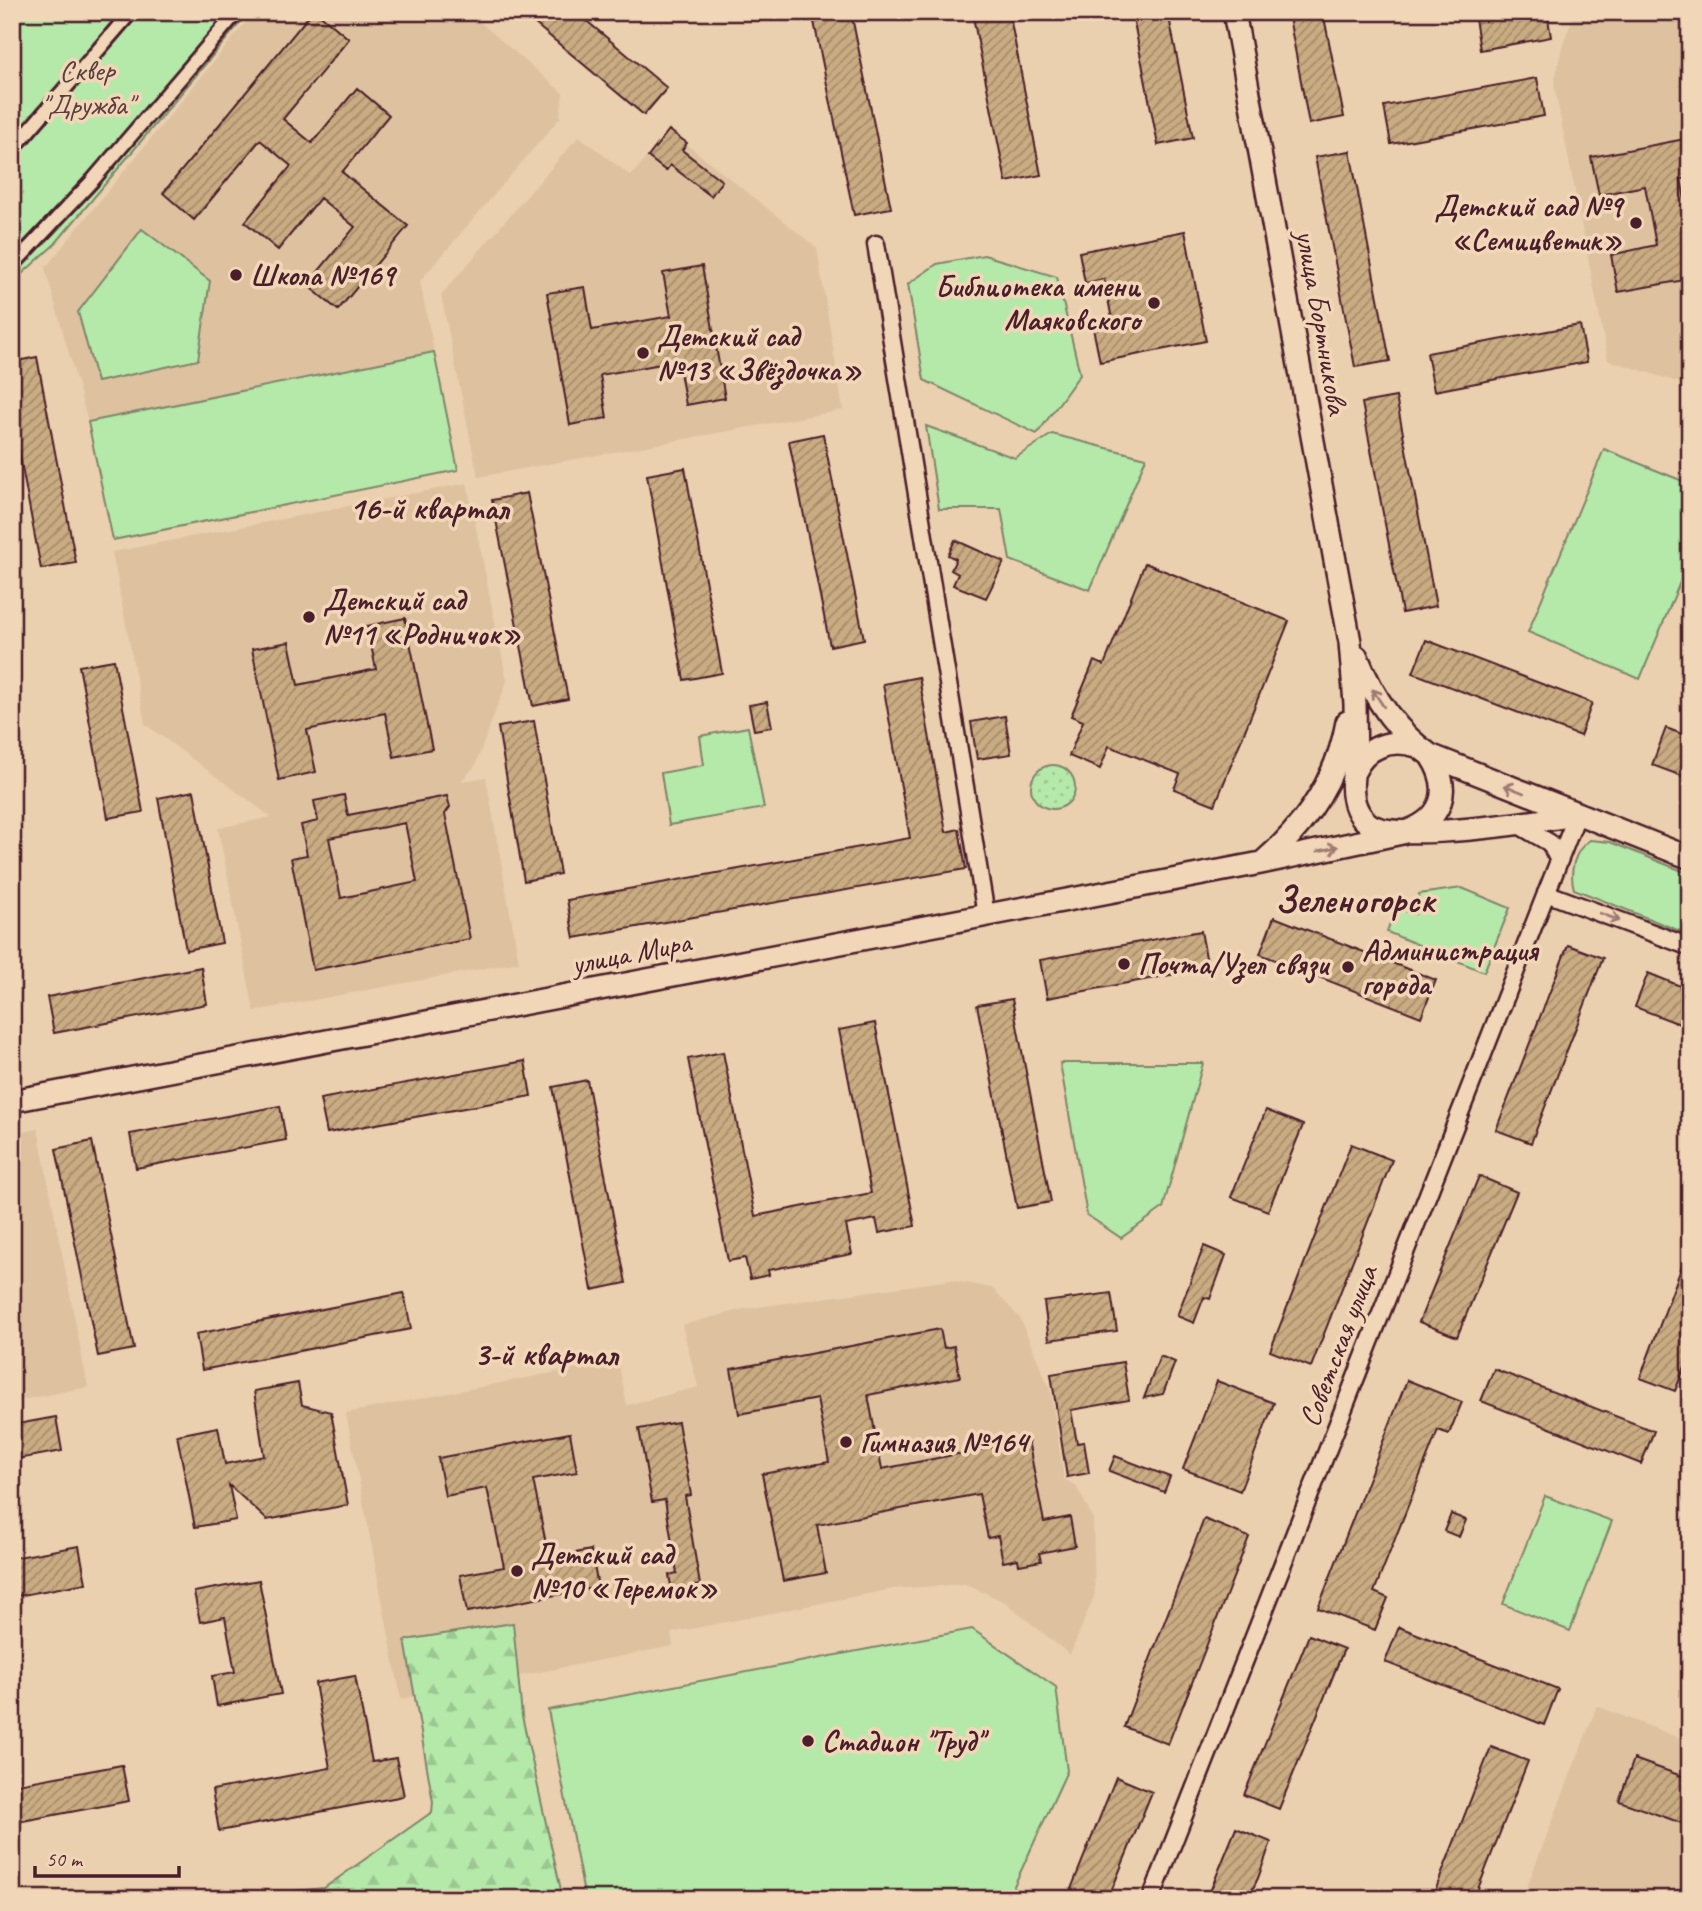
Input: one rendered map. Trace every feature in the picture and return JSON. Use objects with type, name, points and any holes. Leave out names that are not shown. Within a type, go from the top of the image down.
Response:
[{"type":"street","points":[[12,150],[131,12]]},
{"type":"street","points":[[12,266],[92,181],[237,12]]},
{"type":"street","name":"улица Бортникова","points":[[1234,12],[1350,642]]},
{"type":"street","points":[[876,244],[986,915]]},
{"type":"street","points":[[1350,642],[1378,700],[1439,769],[1443,794],[1438,809],[1428,822],[1418,829],[1402,834]]},
{"type":"street","points":[[1350,642],[1355,705],[1351,792],[1356,807],[1368,824],[1382,831],[1402,834],[1517,824],[1577,815]]},
{"type":"street","points":[[1261,863],[1284,844],[1305,820],[1336,766],[1350,704],[1350,642]]},
{"type":"street","points":[[1261,863],[1282,852],[1309,829],[1365,755],[1378,746],[1402,742],[1577,815],[1690,858]]},
{"type":"street","name":"Советская улица","points":[[1151,1899],[1577,815]]},
{"type":"street","points":[[1517,824],[1550,843],[1559,861]]},
{"type":"street","name":"улица Мира","points":[[12,1101],[1402,834]]},
{"type":"street","points":[[1546,893],[1690,947]]},
{"type":"shaded area","name":"Школа №169","points":[[254,12],[468,12],[563,93],[560,118],[420,281],[458,470],[113,540],[88,422],[45,268]]},
{"type":"shaded area","name":"Детский сад №9 «Семицветик»","points":[[1574,15],[1690,21],[1690,386],[1608,360],[1554,85],[1562,46]]},
{"type":"shaded area","name":"Детский сад №13 «Звёздочка»","points":[[669,130],[817,248],[843,410],[478,477],[441,295],[579,136],[631,176]]},
{"type":"shaded area","name":"Детский сад №11 «Родничок»","points":[[467,483],[507,681],[475,766],[461,781],[486,777],[519,962],[254,1011],[218,828],[271,817],[145,724],[112,552]]},
{"type":"shaded area","points":[[38,1129],[88,1387],[12,1402],[12,1134]]},
{"type":"shaded area","name":"Гимназия №164","points":[[951,1280],[992,1288],[1020,1318],[1051,1392],[1064,1479],[1076,1486],[1093,1517],[1095,1594],[1070,1655],[1005,1602],[965,1584],[893,1589],[671,1633],[673,1646],[401,1699],[346,1413],[618,1360],[627,1405],[698,1387],[682,1325],[743,1309]]},
{"type":"shaded area","points":[[1597,1706],[1690,1742],[1690,1899],[1522,1899]]},
{"type":"green space","name":"Сквер \"Дружба\"","points":[[12,12],[249,12],[55,244],[12,283]]},
{"type":"green space","points":[[142,229],[210,281],[198,360],[97,382],[78,312]]},
{"type":"green space","points":[[984,255],[1057,277],[1080,374],[1037,434],[924,380],[908,284],[937,264]]},
{"type":"green space","points":[[434,352],[458,470],[113,540],[88,422]]},
{"type":"green space","points":[[926,426],[1015,458],[1052,434],[1146,458],[1090,590],[1010,560],[1001,509],[939,509]]},
{"type":"green space","points":[[1604,449],[1690,484],[1690,558],[1640,679],[1528,632]]},
{"type":"green space","points":[[748,727],[764,808],[669,825],[661,773],[704,765],[700,736]]},
{"type":"green space","points":[[1053,765],[1068,772],[1075,787],[1068,802],[1053,809],[1038,802],[1031,787],[1038,772]]},
{"type":"green space","points":[[1590,840],[1610,842],[1690,874],[1690,935],[1574,889],[1574,862],[1580,849]]},
{"type":"green space","points":[[1462,888],[1510,908],[1484,972],[1387,932],[1395,908],[1415,914],[1419,894]]},
{"type":"green space","points":[[1060,1063],[1203,1063],[1163,1208],[1121,1238],[1087,1215]]},
{"type":"green space","points":[[1545,1496],[1612,1521],[1570,1631],[1503,1604]]},
{"type":"green space","points":[[513,1623],[522,1716],[563,1899],[215,1899],[324,1888],[432,1812],[433,1802],[405,1640]]},
{"type":"green space","name":"Стадион \"Труд\"","points":[[972,1629],[1056,1687],[1067,1771],[1008,1899],[585,1899],[548,1710]]},
{"type":"building","points":[[312,12],[317,12],[349,39],[283,119],[312,143],[357,88],[389,115],[342,172],[408,226],[338,310],[307,285],[355,227],[320,198],[278,250],[245,222],[291,166],[260,140],[194,220],[163,193]]},
{"type":"building","points":[[521,12],[576,12],[667,88],[644,115]]},
{"type":"building","points":[[812,12],[851,12],[891,208],[854,215]]},
{"type":"building","points":[[972,12],[1009,12],[1041,175],[1006,182]]},
{"type":"building","points":[[1132,12],[1168,12],[1193,138],[1158,145]]},
{"type":"building","points":[[1288,12],[1323,12],[1344,117],[1309,124]]},
{"type":"building","points":[[1474,12],[1547,12],[1551,37],[1480,50]]},
{"type":"building","points":[[1537,78],[1544,116],[1391,144],[1384,106]]},
{"type":"building","points":[[669,130],[687,143],[682,150],[722,181],[711,196],[670,165],[666,171],[648,157]]},
{"type":"building","points":[[1690,138],[1690,178],[1681,179],[1690,225],[1690,279],[1618,292],[1611,255],[1656,245],[1645,186],[1599,195],[1591,157]]},
{"type":"building","points":[[1350,151],[1390,361],[1355,367],[1315,157]]},
{"type":"building","name":"Библиотека имени Маяковского","points":[[1185,231],[1206,341],[1100,362],[1093,328],[1113,324],[1104,279],[1085,283],[1079,252]]},
{"type":"building","points":[[702,266],[725,398],[686,405],[678,361],[600,375],[607,418],[570,425],[547,293],[585,287],[592,330],[671,316],[663,273]]},
{"type":"building","points":[[1580,325],[1587,362],[1434,391],[1427,353]]},
{"type":"building","points":[[37,357],[76,563],[41,569],[12,414],[12,362]]},
{"type":"building","points":[[1396,397],[1436,606],[1402,613],[1362,403]]},
{"type":"building","points":[[823,434],[864,639],[830,646],[789,441]]},
{"type":"building","points":[[685,468],[722,673],[684,680],[647,475]]},
{"type":"building","points":[[527,493],[568,699],[533,706],[492,500]]},
{"type":"building","points":[[955,540],[1004,562],[986,598],[953,585],[958,574],[951,570],[956,559],[948,555]]},
{"type":"building","points":[[1145,563],[1289,621],[1215,805],[1174,789],[1180,774],[1109,746],[1100,769],[1069,756],[1083,721],[1071,716],[1094,661],[1104,665]]},
{"type":"building","points":[[405,618],[432,749],[394,757],[385,713],[307,730],[316,772],[279,780],[252,649],[289,642],[298,685],[376,669],[367,626]]},
{"type":"building","points":[[1426,640],[1592,703],[1580,736],[1413,673]]},
{"type":"building","points":[[114,660],[143,812],[108,818],[79,666]]},
{"type":"building","points":[[919,677],[946,832],[959,829],[966,869],[574,938],[567,900],[910,838],[883,684]]},
{"type":"building","points":[[767,702],[772,727],[754,730],[749,705]]},
{"type":"building","points":[[1005,716],[1011,754],[977,759],[971,722]]},
{"type":"building","points":[[534,721],[560,874],[524,881],[498,727]]},
{"type":"building","points":[[1666,728],[1690,737],[1690,779],[1652,765]]},
{"type":"building","points":[[194,791],[222,943],[186,950],[158,798]]},
{"type":"building","points":[[344,795],[348,815],[447,796],[450,807],[445,814],[470,939],[313,970],[291,858],[307,855],[301,825],[318,821],[314,801]],"holes":[[[405,823],[417,882],[341,898],[329,838]]]},
{"type":"building","name":"Администрация города","points":[[1274,917],[1436,980],[1421,1017],[1260,954]]},
{"type":"building","name":"Почта/Узел связи","points":[[1201,931],[1208,968],[1047,998],[1040,960]]},
{"type":"building","points":[[1568,945],[1603,958],[1531,1143],[1496,1130]]},
{"type":"building","points":[[201,967],[207,1004],[54,1033],[47,997]]},
{"type":"building","points":[[1648,973],[1690,990],[1690,1028],[1635,1007]]},
{"type":"building","points":[[1012,999],[1051,1202],[1017,1208],[977,1005]]},
{"type":"building","points":[[875,1023],[915,1226],[879,1233],[876,1219],[846,1225],[852,1254],[768,1270],[769,1275],[750,1279],[745,1258],[728,1261],[688,1059],[723,1052],[755,1216],[871,1193],[839,1030]]},
{"type":"building","points":[[525,1061],[531,1096],[327,1133],[320,1099]]},
{"type":"building","points":[[587,1080],[626,1283],[592,1290],[553,1087]]},
{"type":"building","points":[[280,1106],[286,1140],[136,1168],[130,1134]]},
{"type":"building","points":[[1266,1110],[1303,1125],[1268,1211],[1231,1197]]},
{"type":"building","points":[[92,1141],[134,1349],[98,1356],[56,1149]]},
{"type":"building","points":[[1351,1144],[1392,1160],[1311,1367],[1270,1351]]},
{"type":"building","points":[[1479,1176],[1517,1192],[1457,1337],[1419,1322]]},
{"type":"building","points":[[1204,1246],[1226,1255],[1210,1299],[1204,1297],[1194,1323],[1177,1316]]},
{"type":"building","points":[[1688,1250],[1690,1354],[1675,1391],[1640,1378]]},
{"type":"building","points":[[404,1293],[411,1329],[202,1370],[196,1334]]},
{"type":"building","points":[[1111,1293],[1117,1331],[1049,1340],[1044,1302]]},
{"type":"building","points":[[940,1329],[944,1348],[954,1346],[960,1377],[868,1395],[882,1469],[1028,1440],[1044,1522],[1070,1517],[1075,1546],[1039,1553],[1041,1561],[1019,1565],[1018,1559],[1003,1562],[998,1536],[988,1538],[979,1494],[817,1525],[826,1573],[783,1581],[762,1474],[829,1462],[817,1399],[739,1414],[731,1369]]},
{"type":"building","points":[[1160,1356],[1175,1362],[1163,1394],[1144,1398]]},
{"type":"building","points":[[1123,1362],[1129,1400],[1071,1410],[1077,1443],[1084,1442],[1089,1473],[1067,1477],[1051,1374]]},
{"type":"building","points":[[1494,1369],[1654,1431],[1641,1464],[1481,1401]]},
{"type":"building","points":[[1407,1380],[1462,1402],[1449,1434],[1438,1430],[1374,1592],[1388,1598],[1375,1630],[1318,1608]]},
{"type":"building","points":[[1217,1381],[1274,1403],[1240,1491],[1183,1469]]},
{"type":"building","points":[[298,1383],[302,1405],[331,1412],[348,1505],[267,1520],[229,1485],[236,1520],[195,1527],[177,1435],[218,1427],[225,1464],[264,1456],[254,1391]]},
{"type":"building","points":[[56,1417],[62,1451],[12,1460],[12,1425]]},
{"type":"building","points":[[678,1422],[691,1495],[685,1496],[700,1585],[672,1591],[669,1575],[677,1573],[665,1500],[652,1502],[639,1429]]},
{"type":"building","points":[[570,1433],[577,1472],[533,1480],[549,1558],[591,1550],[598,1587],[467,1612],[460,1575],[504,1567],[487,1488],[445,1496],[438,1458]]},
{"type":"building","points":[[1115,1456],[1170,1477],[1164,1492],[1109,1471]]},
{"type":"building","points":[[1451,1514],[1466,1520],[1459,1537],[1444,1531]]},
{"type":"building","points":[[1204,1519],[1249,1537],[1168,1744],[1124,1727]]},
{"type":"building","points":[[79,1546],[86,1583],[12,1597],[12,1558]]},
{"type":"building","points":[[259,1580],[281,1694],[217,1706],[212,1676],[235,1672],[225,1617],[200,1622],[194,1592]]},
{"type":"building","points":[[1399,1627],[1558,1689],[1544,1725],[1385,1662]]},
{"type":"building","points":[[1309,1635],[1344,1649],[1279,1809],[1244,1795]]},
{"type":"building","points":[[355,1676],[372,1762],[396,1758],[404,1796],[219,1831],[212,1790],[330,1768],[315,1683]]},
{"type":"building","points":[[1491,1747],[1528,1761],[1474,1899],[1432,1899]]},
{"type":"building","points":[[1634,1759],[1690,1779],[1690,1826],[1619,1801]]},
{"type":"building","points":[[122,1765],[129,1801],[12,1823],[12,1785]]},
{"type":"building","points":[[1116,1777],[1152,1792],[1108,1899],[1067,1899]]},
{"type":"building","points":[[1236,1828],[1271,1842],[1258,1878],[1248,1899],[1207,1899]]},
{"type":"place","name":"Детский сад №9 «Семицветик»","points":[[1636,223]]},
{"type":"place","name":"Школа №169","points":[[236,275]]},
{"type":"place","name":"Библиотека имени Маяковского","points":[[1154,303]]},
{"type":"place","name":"Детский сад №13 «Звёздочка»","points":[[643,353]]},
{"type":"place","name":"Детский сад №11 «Родничок»","points":[[309,617]]},
{"type":"place","name":"Почта/Узел связи","points":[[1124,964]]},
{"type":"place","name":"Администрация города","points":[[1348,967]]},
{"type":"place","name":"Гимназия №164","points":[[846,1442]]},
{"type":"place","name":"Детский сад №10 «Теремок»","points":[[517,1571]]},
{"type":"place","name":"Стадион \"Труд\"","points":[[808,1741]]},
{"type":"district","name":"16-й квартал","points":[[429,508]]},
{"type":"district","name":"Зеленогорск","points":[[1355,899]]},
{"type":"district","name":"3-й квартал","points":[[546,1354]]}]
